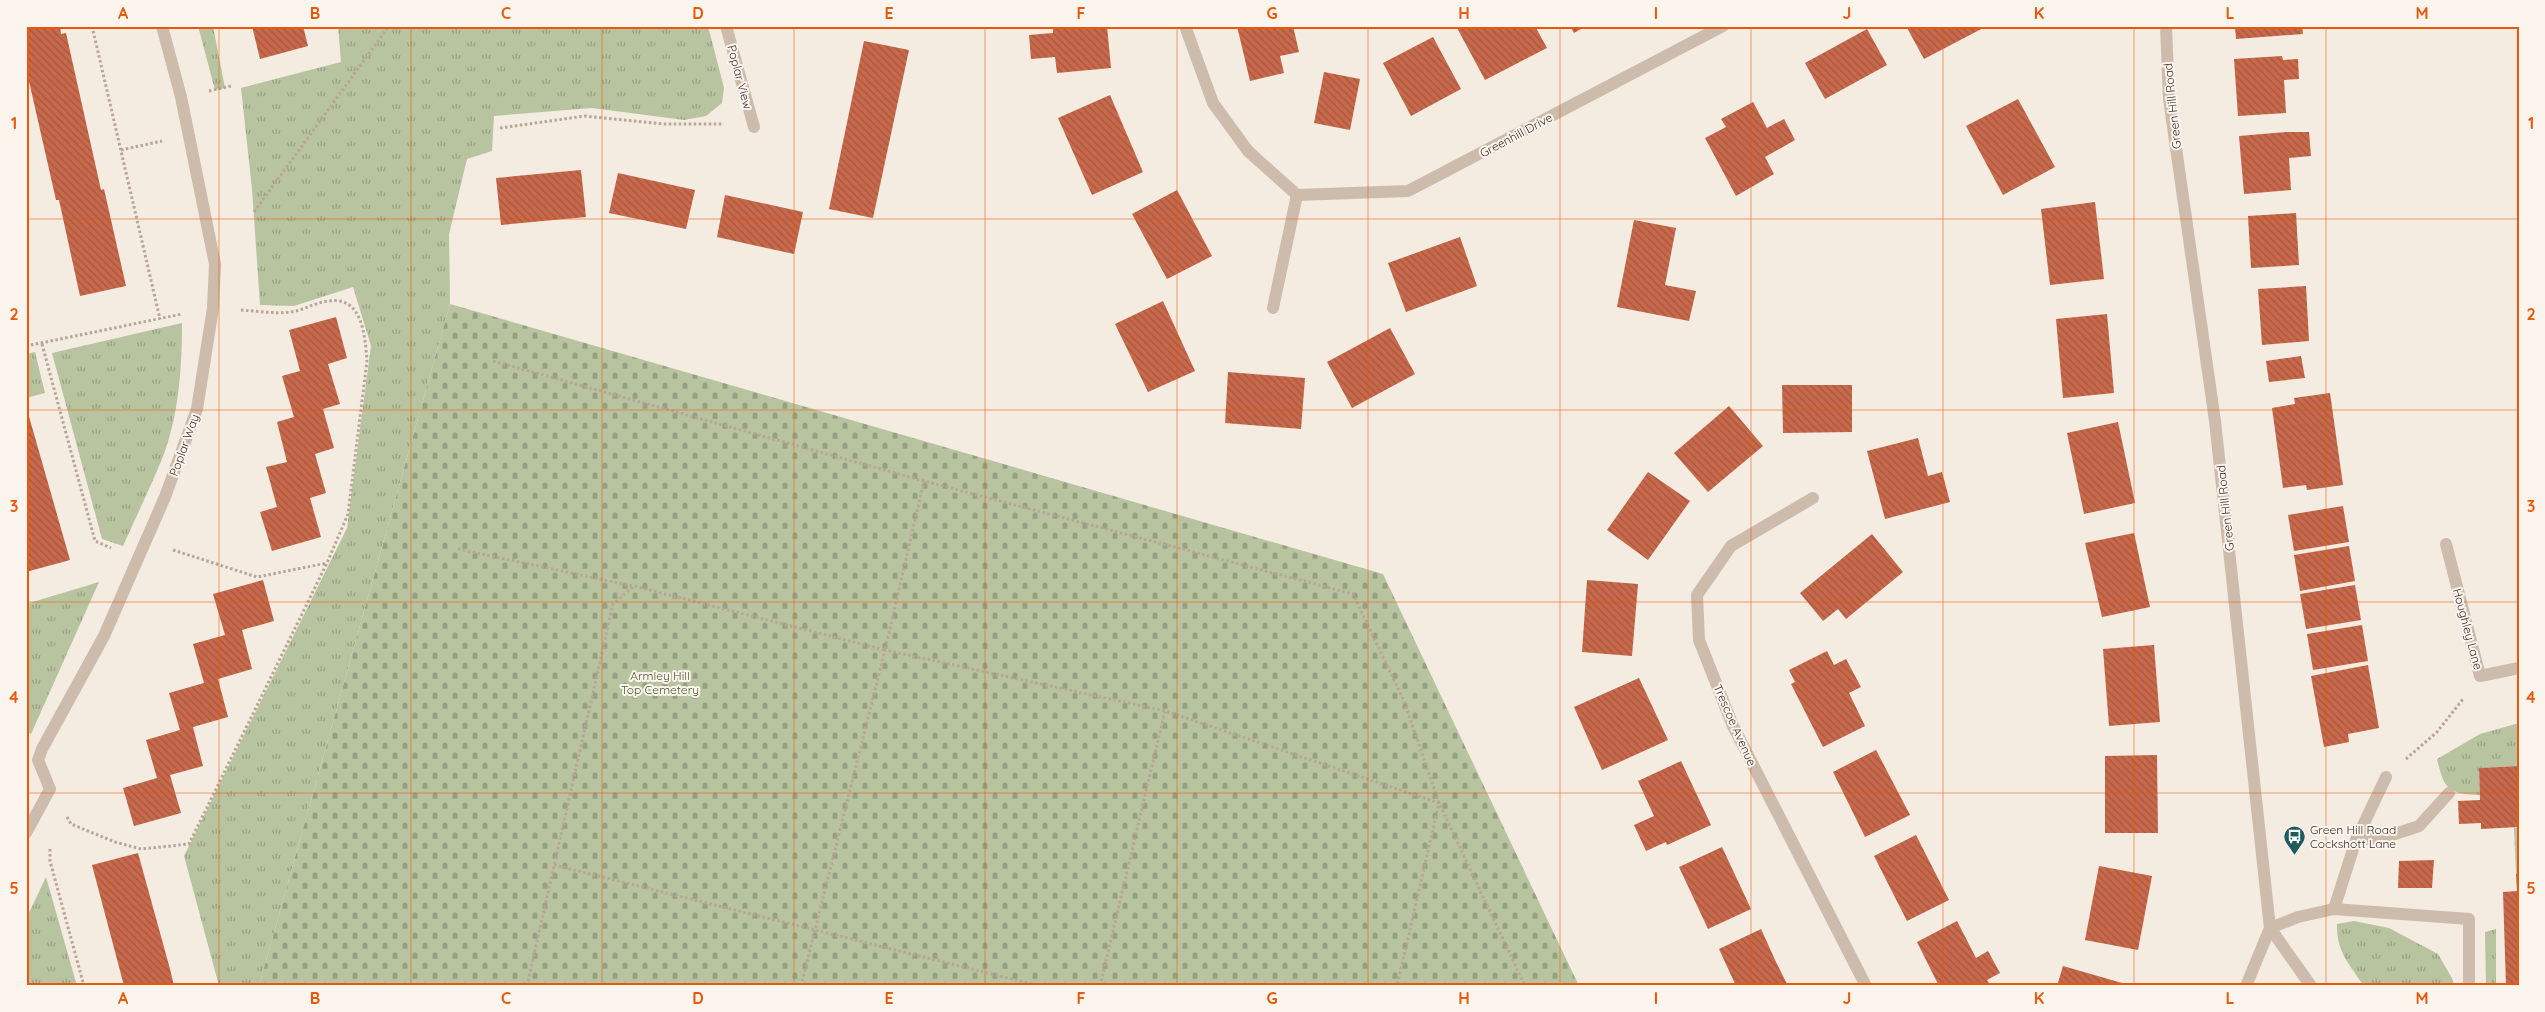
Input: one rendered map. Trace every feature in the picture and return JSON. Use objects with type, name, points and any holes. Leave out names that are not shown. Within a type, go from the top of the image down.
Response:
[{"type":"street","name":"Poplar Way","points":[[50,789],[38,760],[40,754],[104,636],[165,497],[197,408],[213,308],[215,264],[188,134],[162,26]]},
{"type":"street","name":"Poplar View","points":[[726,26],[753,122]]},
{"type":"street","points":[[1185,26],[1213,103],[1248,151],[1297,195],[1273,308]]},
{"type":"street","name":"Greenhill Drive","points":[[1297,195],[1408,191],[1723,26]]},
{"type":"street","name":"Green Hill Road","points":[[2166,26],[2169,99],[2215,421],[2270,928],[2246,986]]},
{"type":"street","name":"Trescoe Avenue","points":[[1813,498],[1731,546],[1697,595],[1699,640],[1733,726],[1866,986]]},
{"type":"street","name":"Houghley Lane","points":[[2446,544],[2480,676],[2519,668]]},
{"type":"street","points":[[2334,909],[2356,840],[2386,777]]},
{"type":"street","points":[[26,833],[50,789]]},
{"type":"street","points":[[2356,840],[2386,837],[2419,826],[2449,793]]},
{"type":"street","points":[[2311,986],[2270,928],[2298,917],[2334,909],[2469,919],[2469,986]]},
{"type":"path","points":[[26,346],[160,319],[92,26]]},
{"type":"path","points":[[254,212],[389,26]]},
{"type":"path","points":[[500,128],[585,116],[672,124],[718,125],[753,122]]},
{"type":"path","points":[[121,150],[188,134]]},
{"type":"path","points":[[50,789],[71,824],[115,842],[141,849],[188,844],[327,563],[348,514],[366,361],[365,336],[357,312],[350,305],[330,300],[292,312],[253,310]]},
{"type":"path","points":[[42,344],[95,541],[137,561]]},
{"type":"path","points":[[493,361],[924,481],[1353,594],[1404,701],[1439,803],[1525,986]]},
{"type":"path","points":[[801,986],[885,650],[924,481]]},
{"type":"path","points":[[458,549],[634,586],[885,650],[1165,711],[1439,803]]},
{"type":"path","points":[[196,557],[257,577],[327,563]]},
{"type":"path","points":[[527,986],[613,604],[634,586]]},
{"type":"path","points":[[2386,777],[2437,732],[2480,676]]},
{"type":"path","points":[[1100,986],[1165,711]]},
{"type":"path","points":[[1397,986],[1439,803]]},
{"type":"path","points":[[50,843],[50,861],[84,986]]},
{"type":"path","points":[[554,866],[815,928],[1040,986]]},
{"type":"green space","points":[[198,26],[213,26],[225,88],[215,90]]},
{"type":"green space","points":[[338,26],[708,26],[724,88],[722,103],[706,116],[684,120],[592,108],[494,116],[492,151],[467,159],[449,234],[450,304],[259,986],[219,986],[184,856],[347,528],[371,346],[353,287],[294,306],[260,305],[252,189],[241,88],[341,62]]},
{"type":"green space","name":"Armley Hill Top Cemetery","points":[[450,304],[1383,574],[1579,986],[259,986]]},
{"type":"green space","points":[[182,323],[178,392],[168,443],[123,546],[102,539],[52,353]]},
{"type":"green space","points":[[35,352],[45,393],[26,398],[26,354]]},
{"type":"green space","points":[[99,582],[31,734],[26,732],[26,604]]},
{"type":"green space","points":[[2519,723],[2519,766],[2479,768],[2480,795],[2461,793],[2449,788],[2442,777],[2437,759],[2480,734]]},
{"type":"green space","points":[[2519,827],[2519,874],[2516,874],[2514,828]]},
{"type":"green space","points":[[46,877],[77,986],[26,986],[26,919]]},
{"type":"green space","points":[[2354,921],[2389,928],[2438,954],[2453,980],[2454,986],[2364,986],[2344,957],[2337,934],[2337,924]]},
{"type":"green space","points":[[2496,929],[2496,986],[2486,986],[2485,932]]},
{"type":"building","points":[[26,26],[60,26],[61,34],[66,33],[101,190],[104,189],[126,286],[80,296],[59,200],[56,200],[26,68]]},
{"type":"building","points":[[252,26],[303,26],[308,46],[260,59]]},
{"type":"building","points":[[1053,26],[1107,26],[1111,68],[1057,73],[1055,57],[1031,59],[1029,35],[1053,33]]},
{"type":"building","points":[[1237,26],[1293,26],[1299,52],[1280,56],[1284,73],[1250,81]]},
{"type":"building","points":[[1456,26],[1535,26],[1547,48],[1485,80]]},
{"type":"building","points":[[1570,26],[1586,26],[1574,33]]},
{"type":"building","points":[[1906,26],[1987,26],[1924,59]]},
{"type":"building","points":[[2235,26],[2302,26],[2303,34],[2236,39]]},
{"type":"building","points":[[1867,29],[1887,65],[1825,99],[1805,63]]},
{"type":"building","points":[[1433,37],[1461,89],[1411,116],[1383,63]]},
{"type":"building","points":[[864,41],[909,50],[873,218],[829,209]]},
{"type":"building","points":[[2282,56],[2283,60],[2298,59],[2299,79],[2284,80],[2286,113],[2238,116],[2234,59]]},
{"type":"building","points":[[1324,72],[1360,79],[1350,130],[1314,123]]},
{"type":"building","points":[[1110,95],[1143,172],[1092,195],[1058,118]]},
{"type":"building","points":[[2018,99],[2055,167],[2003,195],[1966,126]]},
{"type":"building","points":[[1753,102],[1767,128],[1784,119],[1795,140],[1765,157],[1774,174],[1736,196],[1705,138],[1726,127],[1721,119]]},
{"type":"building","points":[[2309,132],[2311,156],[2289,158],[2291,190],[2244,194],[2239,136]]},
{"type":"building","points":[[581,170],[586,217],[501,225],[496,178]]},
{"type":"building","points":[[618,173],[695,190],[686,229],[609,213]]},
{"type":"building","points":[[1177,190],[1212,256],[1167,279],[1132,214]]},
{"type":"building","points":[[725,195],[803,212],[794,254],[717,237]]},
{"type":"building","points":[[2095,202],[2104,279],[2050,285],[2041,209]]},
{"type":"building","points":[[2296,213],[2299,265],[2251,268],[2248,216]]},
{"type":"building","points":[[1634,220],[1676,228],[1665,285],[1696,291],[1689,321],[1617,307]]},
{"type":"building","points":[[1460,237],[1477,286],[1406,312],[1388,263]]},
{"type":"building","points":[[2306,286],[2309,341],[2262,345],[2258,289]]},
{"type":"building","points":[[1163,301],[1195,371],[1148,392],[1115,324]]},
{"type":"building","points":[[2107,314],[2114,393],[2063,398],[2056,319]]},
{"type":"building","points":[[336,317],[347,358],[328,364],[340,404],[323,409],[334,448],[315,454],[326,493],[310,498],[321,537],[272,551],[260,512],[277,507],[266,467],[287,462],[277,422],[294,417],[282,376],[300,371],[289,330]]},
{"type":"building","points":[[1390,328],[1415,374],[1352,408],[1327,362]]},
{"type":"building","points":[[2301,356],[2305,378],[2269,382],[2266,361]]},
{"type":"building","points":[[1228,372],[1305,378],[1301,429],[1225,423]]},
{"type":"building","points":[[1782,385],[1852,385],[1852,432],[1783,433]]},
{"type":"building","points":[[2330,393],[2343,485],[2307,490],[2306,485],[2283,488],[2272,408],[2295,404],[2294,398]]},
{"type":"building","points":[[26,406],[70,560],[26,572]]},
{"type":"building","points":[[1729,406],[1763,446],[1708,492],[1674,453]]},
{"type":"building","points":[[2118,422],[2135,503],[2084,514],[2067,433]]},
{"type":"building","points":[[1918,438],[1928,476],[1942,472],[1950,502],[1885,519],[1867,451]]},
{"type":"building","points":[[1648,472],[1690,501],[1648,560],[1607,530]]},
{"type":"building","points":[[2343,506],[2349,542],[2294,551],[2288,515]]},
{"type":"building","points":[[2134,533],[2150,607],[2102,617],[2085,543]]},
{"type":"building","points":[[1872,534],[1903,572],[1846,619],[1838,609],[1823,621],[1800,593]]},
{"type":"building","points":[[2349,546],[2355,581],[2300,591],[2294,555]]},
{"type":"building","points":[[263,580],[274,621],[242,630],[252,669],[218,679],[228,717],[193,727],[203,766],[170,775],[181,813],[134,826],[123,788],[157,778],[146,740],[180,730],[169,693],[204,683],[193,644],[225,635],[213,594]]},
{"type":"building","points":[[1587,580],[1638,584],[1632,656],[1582,652]]},
{"type":"building","points":[[2355,585],[2361,620],[2306,629],[2300,594]]},
{"type":"building","points":[[2362,625],[2368,661],[2313,670],[2307,634]]},
{"type":"building","points":[[2154,645],[2160,722],[2109,726],[2103,649]]},
{"type":"building","points":[[1827,651],[1834,665],[1846,659],[1861,687],[1849,693],[1865,726],[1823,747],[1791,684],[1795,682],[1789,670]]},
{"type":"building","points":[[2368,665],[2379,728],[2348,734],[2349,742],[2324,747],[2311,676]]},
{"type":"building","points":[[1639,678],[1668,740],[1602,770],[1574,707]]},
{"type":"building","points":[[1876,750],[1910,815],[1865,837],[1833,772]]},
{"type":"building","points":[[2157,755],[2158,833],[2105,833],[2105,756]]},
{"type":"building","points":[[1681,761],[1711,825],[1667,845],[1666,842],[1646,851],[1634,825],[1654,816],[1638,781]]},
{"type":"building","points":[[2519,766],[2519,827],[2481,829],[2481,823],[2459,824],[2458,801],[2480,800],[2479,768]]},
{"type":"building","points":[[1916,835],[1949,900],[1907,921],[1874,856]]},
{"type":"building","points":[[1722,847],[1751,909],[1708,929],[1679,867]]},
{"type":"building","points":[[138,853],[174,986],[124,986],[92,865]]},
{"type":"building","points":[[2434,860],[2432,888],[2398,888],[2399,861]]},
{"type":"building","points":[[2099,866],[2152,876],[2138,950],[2085,940]]},
{"type":"building","points":[[2516,874],[2519,874],[2519,986],[2506,986],[2503,892],[2517,891]]},
{"type":"building","points":[[1957,921],[1976,958],[1988,951],[2000,973],[1987,980],[1990,985],[1988,986],[1939,986],[1917,942]]},
{"type":"building","points":[[1761,929],[1788,986],[1736,986],[1719,949]]},
{"type":"building","points":[[2063,966],[2129,985],[2129,986],[2057,986]]},
{"type":"place","name":"Green Hill Road Cockshott Lane","points":[[2294,855]]}]
